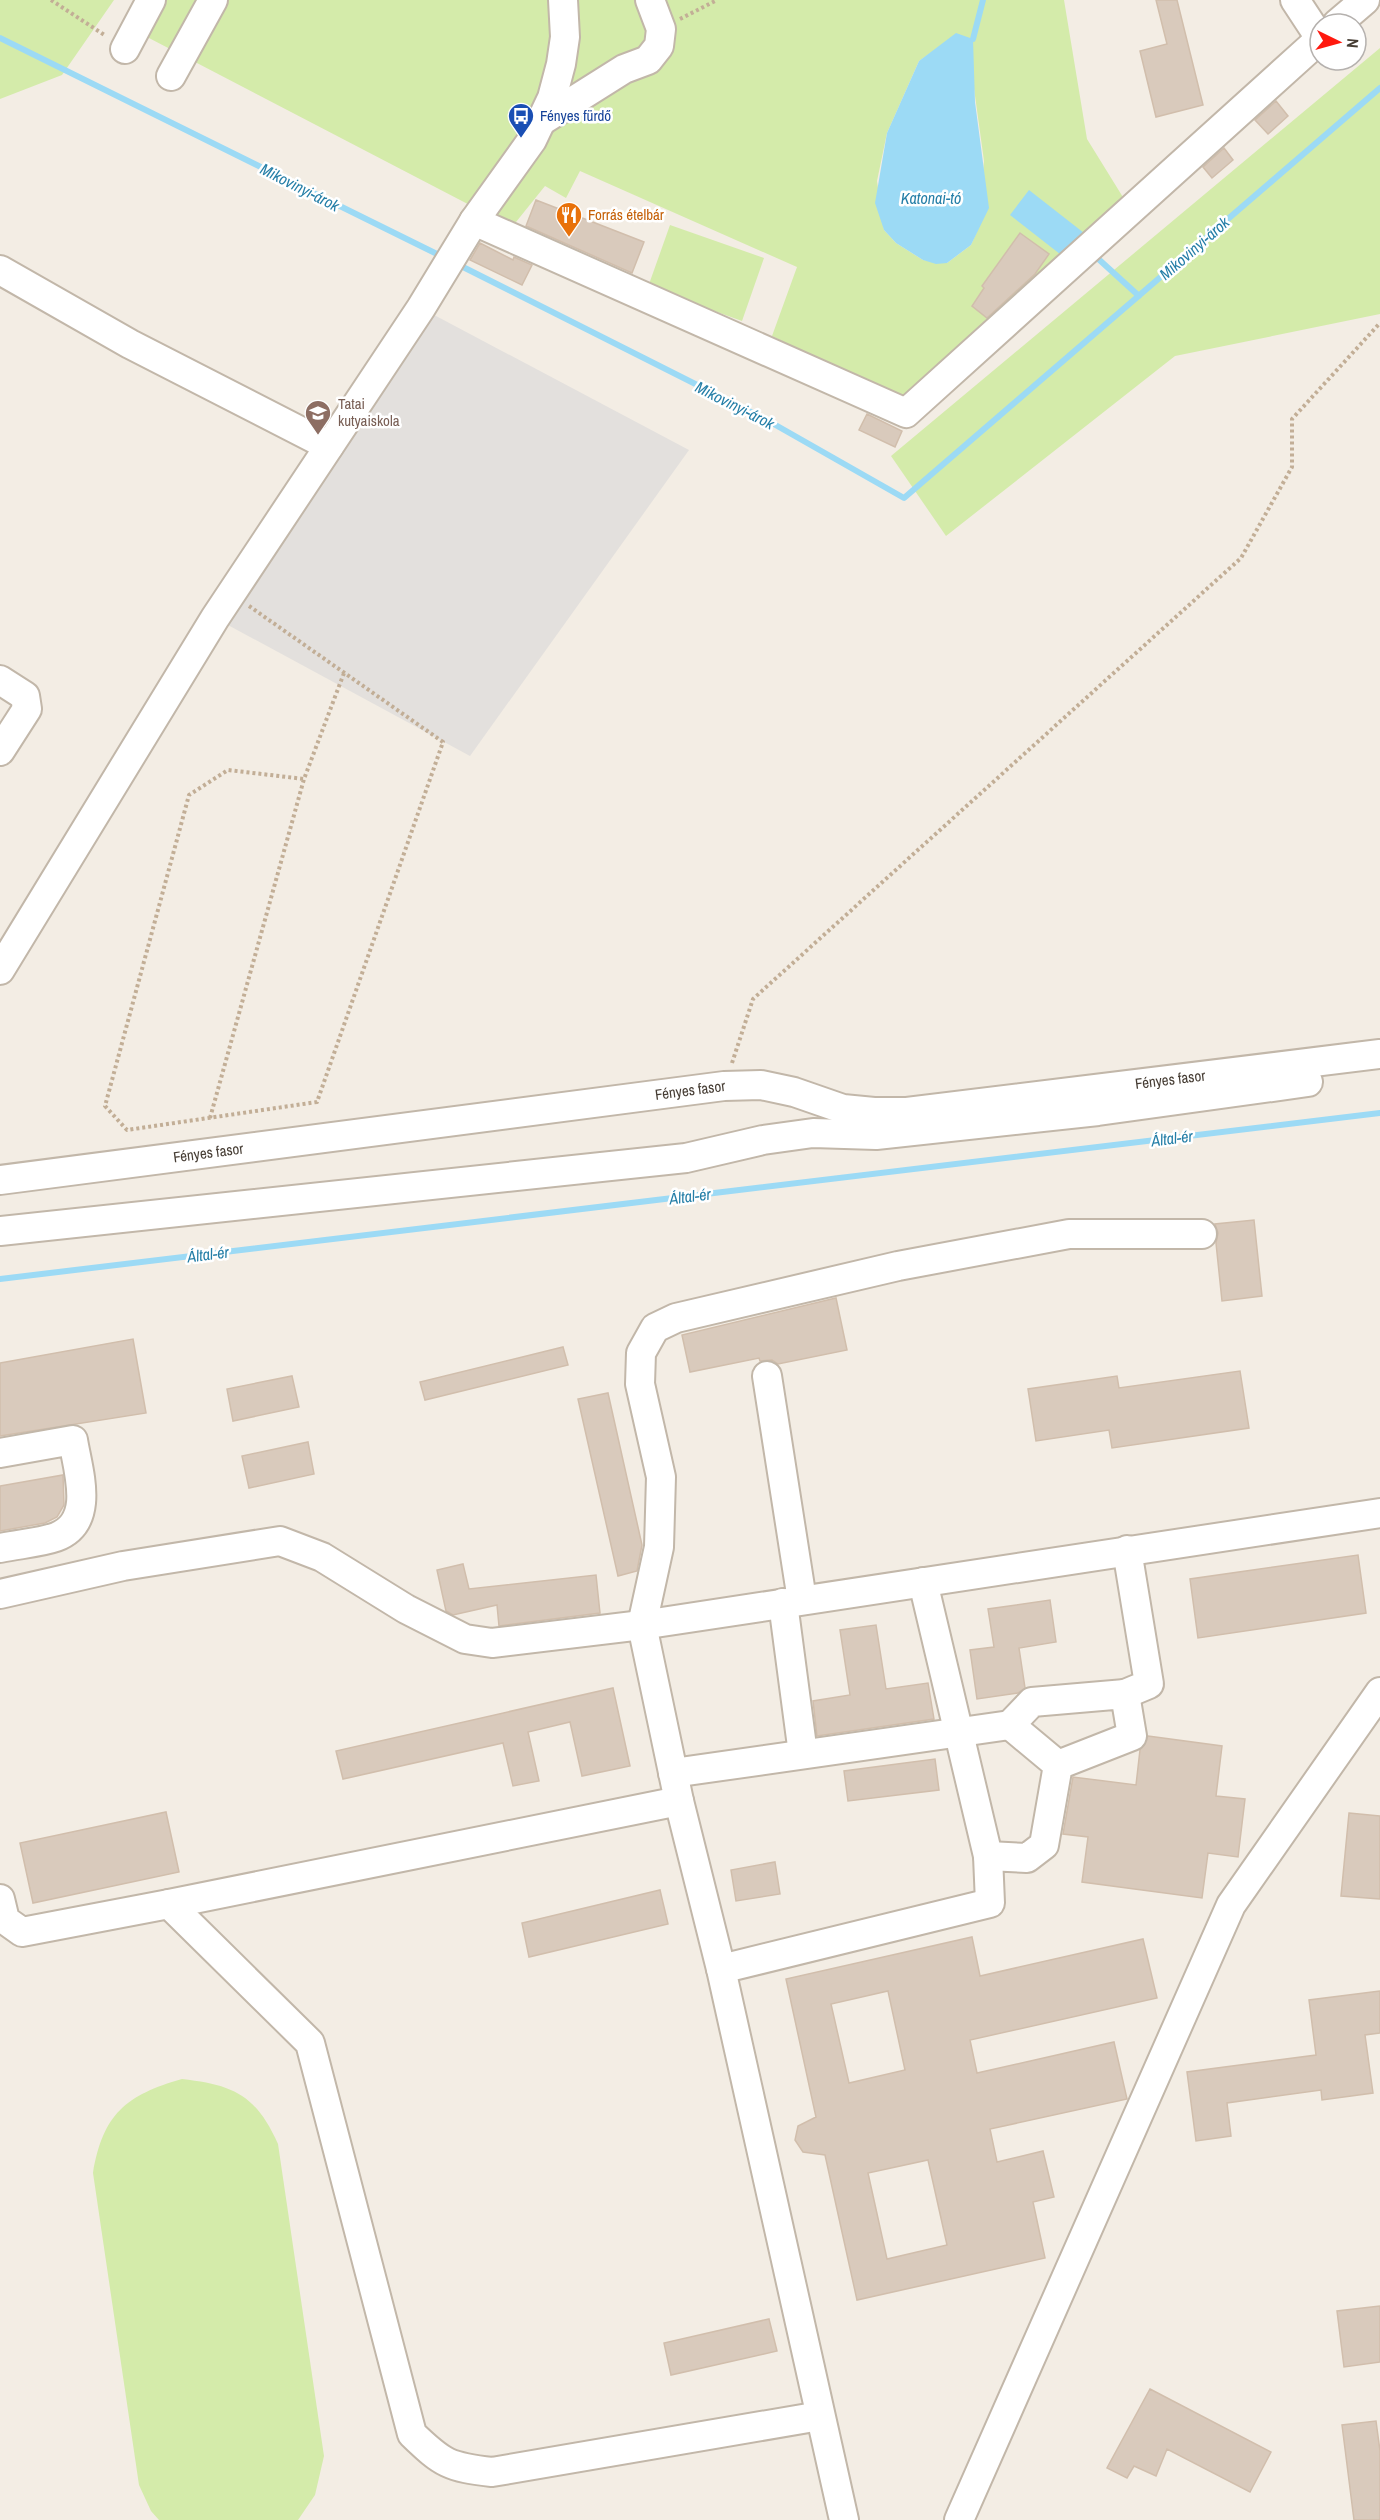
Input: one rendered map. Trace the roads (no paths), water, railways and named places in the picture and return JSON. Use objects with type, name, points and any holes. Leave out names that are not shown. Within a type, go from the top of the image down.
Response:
[{"type":"street","points":[[125,49],[151,0]]},
{"type":"street","points":[[171,76],[213,0]]},
{"type":"street","points":[[0,970],[230,595],[330,446],[465,236],[532,140],[543,120],[561,64],[565,37],[563,0]]},
{"type":"street","points":[[543,120],[624,69],[648,60],[659,46],[661,29],[650,0]]},
{"type":"street","points":[[1295,0],[1308,20]]},
{"type":"street","points":[[1351,12],[1365,0]]},
{"type":"street","points":[[465,236],[906,413],[1308,49]]},
{"type":"street","points":[[0,270],[130,344],[330,446]]},
{"type":"street","points":[[0,680],[25,696],[27,709],[0,751]]},
{"type":"street","name":"Fényes fasor","points":[[0,1180],[724,1086],[761,1085],[794,1092],[843,1108],[874,1112],[907,1112],[1380,1054]]},
{"type":"street","points":[[0,1231],[686,1158],[763,1140],[813,1133],[876,1135],[1086,1113],[1380,1072]]},
{"type":"street","points":[[844,2520],[721,1969],[678,1801],[642,1625],[660,1547],[661,1478],[640,1384],[641,1353],[655,1328],[676,1318],[898,1266],[1069,1234],[1202,1234]]},
{"type":"street","points":[[767,1376],[792,1602],[803,1754]]},
{"type":"street","points":[[0,1453],[73,1440],[82,1494],[81,1510],[72,1526],[57,1536],[0,1548]]},
{"type":"street","points":[[0,1594],[123,1566],[280,1540],[322,1557],[406,1609],[465,1639],[492,1643],[642,1625],[1380,1513]]},
{"type":"street","points":[[673,1773],[1010,1725],[1032,1702],[1125,1694],[1149,1684],[1127,1550]]},
{"type":"street","points":[[721,1969],[990,1903],[988,1856],[923,1582]]},
{"type":"street","points":[[958,2520],[1231,1905],[1380,1692]]},
{"type":"street","points":[[1058,1765],[1132,1736],[1125,1694]]},
{"type":"street","points":[[1010,1725],[1058,1765]]},
{"type":"street","points":[[988,1856],[1027,1858],[1044,1845],[1058,1765]]},
{"type":"street","points":[[0,1899],[4,1920],[22,1932],[678,1801]]},
{"type":"street","points":[[169,1904],[310,2043],[412,2434],[433,2454],[457,2468],[492,2472],[820,2416]]},
{"type":"water","name":"Katonai-tó","points":[[956,33],[973,39],[975,102],[989,208],[971,245],[947,263],[936,264],[923,260],[896,243],[884,230],[875,203],[887,133],[919,61]]},
{"type":"water","points":[[1029,190],[1084,233],[1065,258],[1010,215]]},
{"type":"waterway","points":[[973,39],[983,0]]},
{"type":"waterway","name":"Mikovinyi-árok","points":[[0,38],[443,257]]},
{"type":"waterway","name":"Mikovinyi-árok","points":[[457,264],[765,419],[904,498],[1380,88]]},
{"type":"waterway","points":[[1094,255],[1139,296]]},
{"type":"waterway","name":"Által-ér","points":[[0,1279],[1380,1113]]},
{"type":"place","name":"Fényes fürdő","points":[[521,139]]},
{"type":"place","name":"Forrás ételbár","points":[[569,238]]},
{"type":"place","name":"Tatai kutyaiskola","points":[[318,436]]}]
